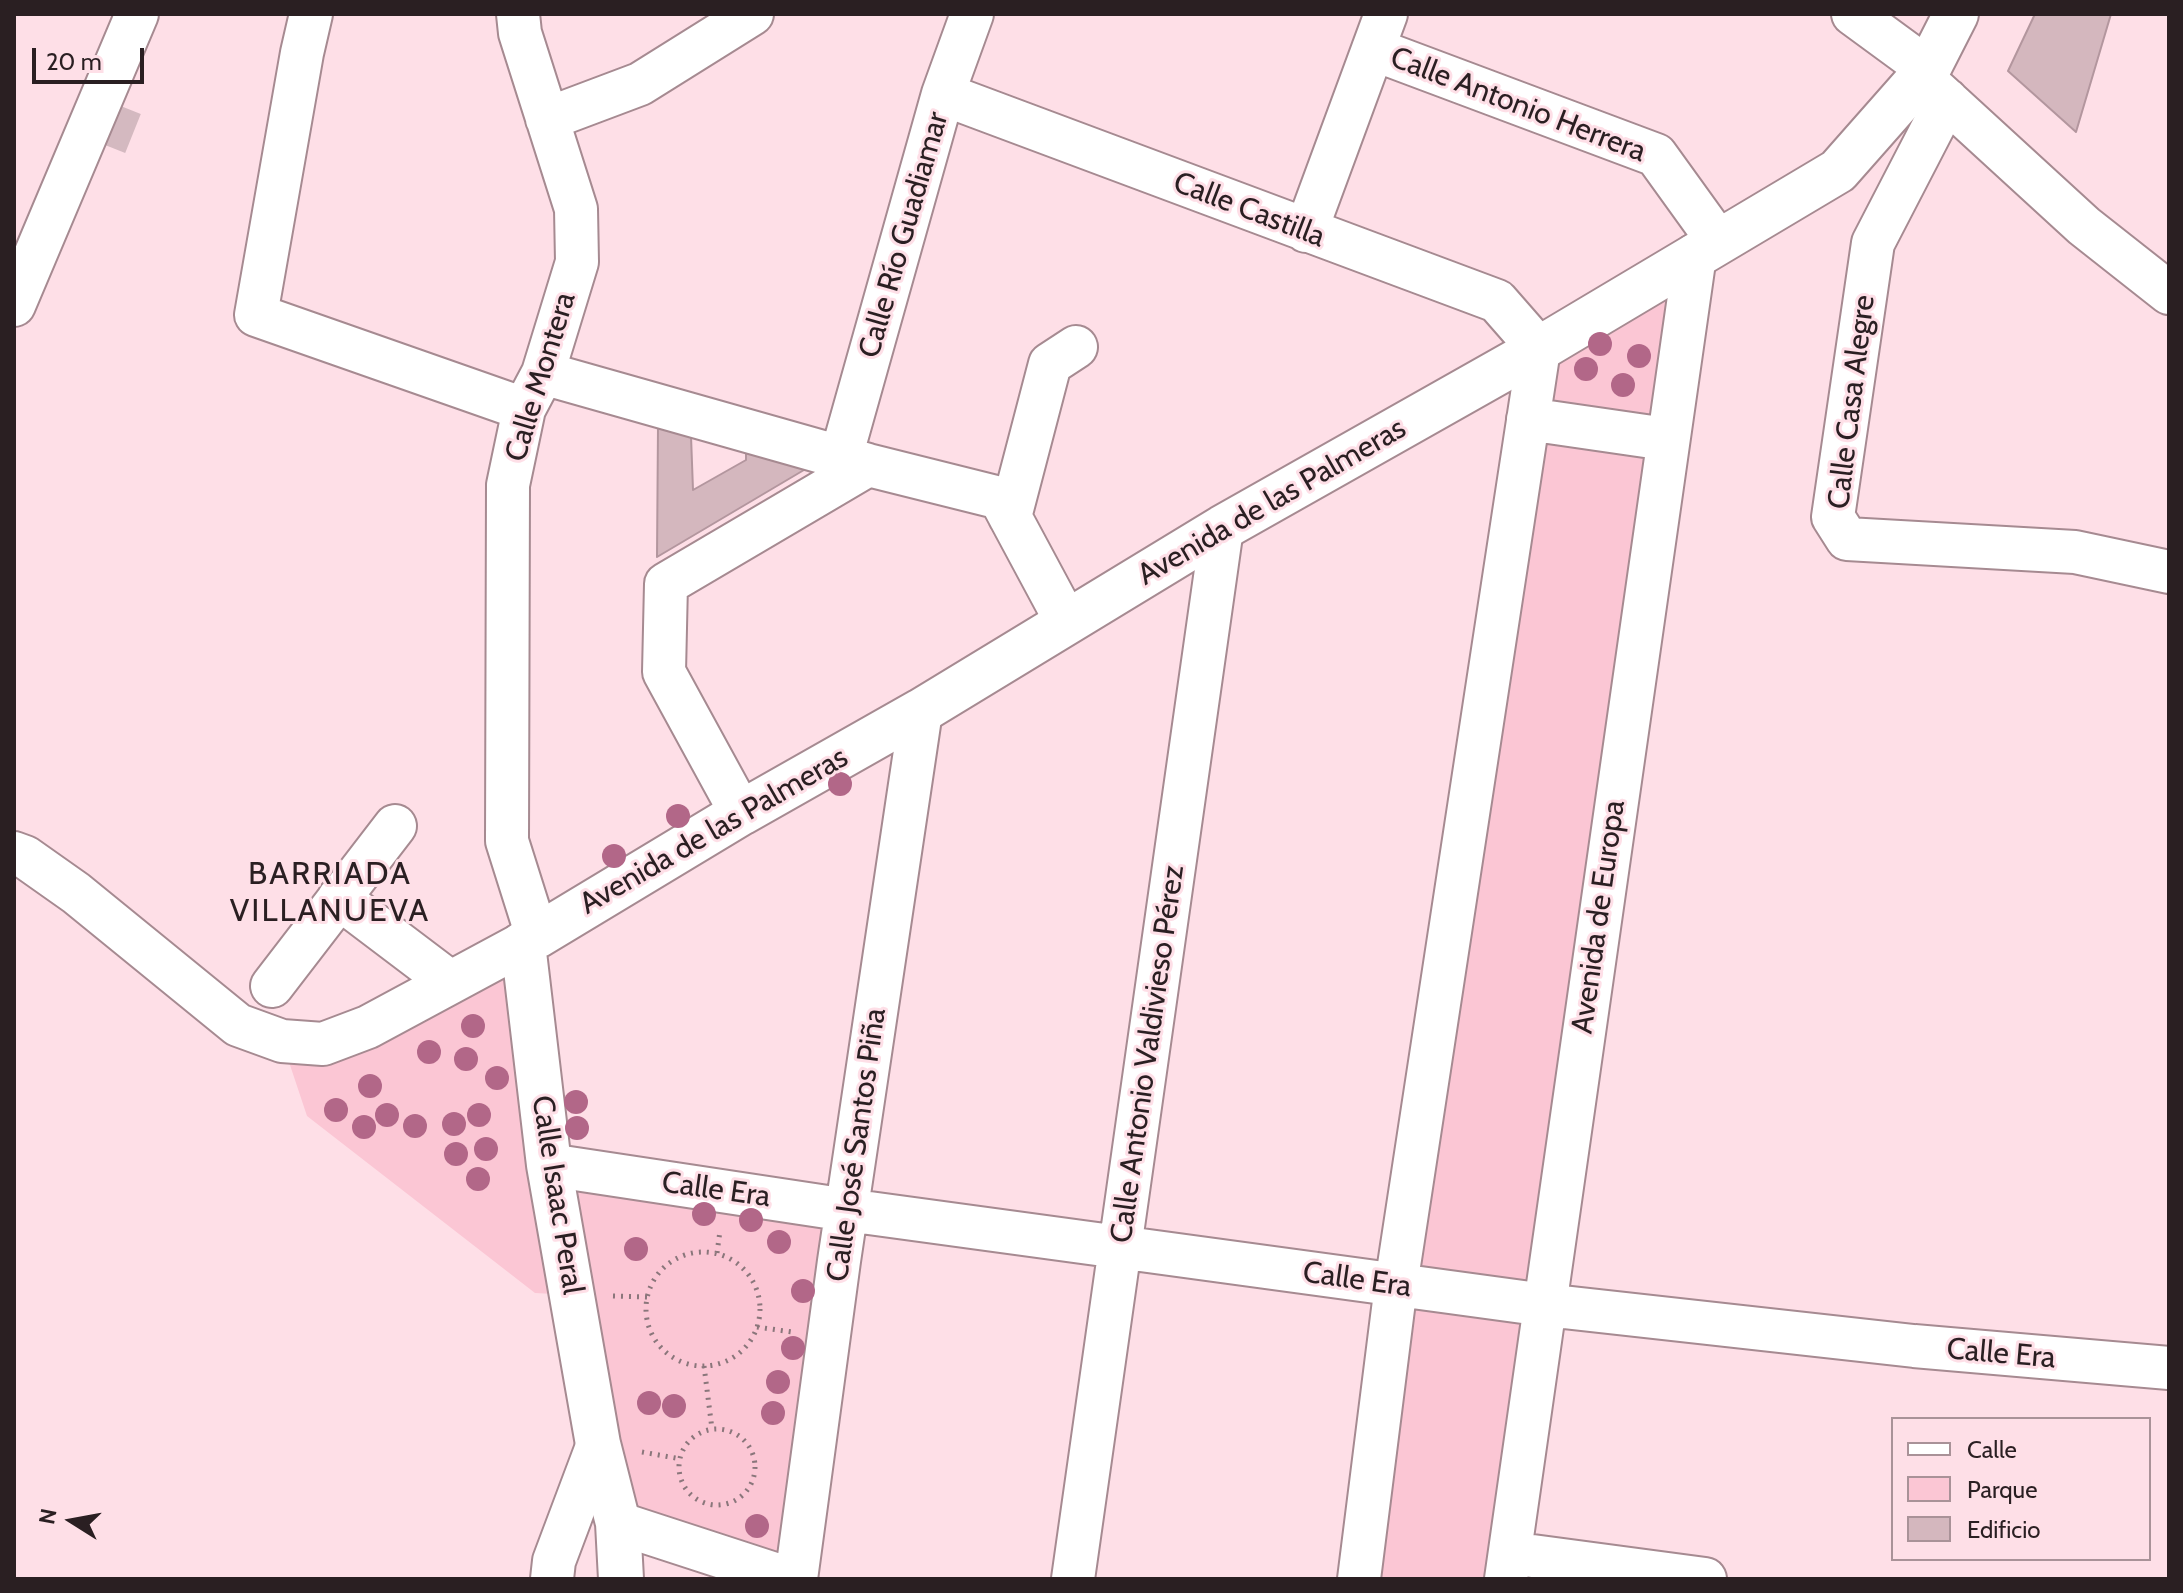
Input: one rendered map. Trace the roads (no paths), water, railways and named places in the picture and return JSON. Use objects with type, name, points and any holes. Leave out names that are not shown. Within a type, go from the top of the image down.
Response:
[{"type":"main road","name":"Avenida de las Palmeras","points":[[530,940],[741,813],[921,711],[1222,528],[1539,349],[1838,171],[1932,82],[1956,14]]},
{"type":"main road","name":"Calle Isaac Peral","points":[[530,940],[549,1165],[598,1444],[618,1523],[621,1579]]},
{"type":"street","points":[[14,305],[137,14]]},
{"type":"street","points":[[547,119],[640,84],[752,14]]},
{"type":"street","name":"Calle Río Guadiamar","points":[[855,461],[943,94],[972,14]]},
{"type":"street","points":[[1853,14],[1932,82],[2084,226],[2169,293]]},
{"type":"street","name":"Calle Montera","points":[[519,24],[576,209],[577,262],[543,373],[524,409],[508,485],[507,841],[530,940]]},
{"type":"street","points":[[1306,231],[1380,32]]},
{"type":"street","name":"Calle Antonio Herrera","points":[[1380,32],[1656,155],[1706,248]]},
{"type":"street","points":[[306,33],[256,315],[524,409]]},
{"type":"street","name":"Calle Casa Alegre","points":[[1932,82],[1873,243],[1833,517],[1847,539],[2075,552],[2169,572]]},
{"type":"street","name":"Calle Castilla","points":[[943,94],[1497,301],[1539,349]]},
{"type":"street","name":"Avenida de Europa","points":[[1508,1566],[1666,439],[1706,248]]},
{"type":"street","points":[[1010,517],[1050,364],[1076,347]]},
{"type":"street","points":[[1359,1579],[1396,1285],[1539,349]]},
{"type":"street","points":[[543,373],[855,461],[1000,498],[1066,621]]},
{"type":"street","points":[[1528,419],[1666,439]]},
{"type":"street","points":[[741,813],[664,672],[666,584],[855,461]]},
{"type":"street","name":"Calle Antonio Valdivieso Pérez","points":[[1073,1579],[1222,528]]},
{"type":"street","name":"Calle José Santos Piña","points":[[796,1579],[921,711]]},
{"type":"street","points":[[272,986],[395,826]]},
{"type":"street","points":[[14,853],[25,857],[76,893],[238,1025],[282,1041],[323,1044],[368,1027],[530,940]]},
{"type":"street","points":[[339,898],[450,982]]},
{"type":"street","name":"Calle Era","points":[[549,1165],[847,1210],[1545,1305],[1914,1346],[2169,1368]]},
{"type":"street","points":[[552,1579],[554,1561],[598,1444]]},
{"type":"street","points":[[618,1523],[790,1579]]},
{"type":"street","points":[[1508,1566],[1705,1579]]},
{"type":"tunnel","points":[[94,118],[149,140]]},
{"type":"district","name":"BARRIADA VILLANUEVA","points":[[330,894]]}]
